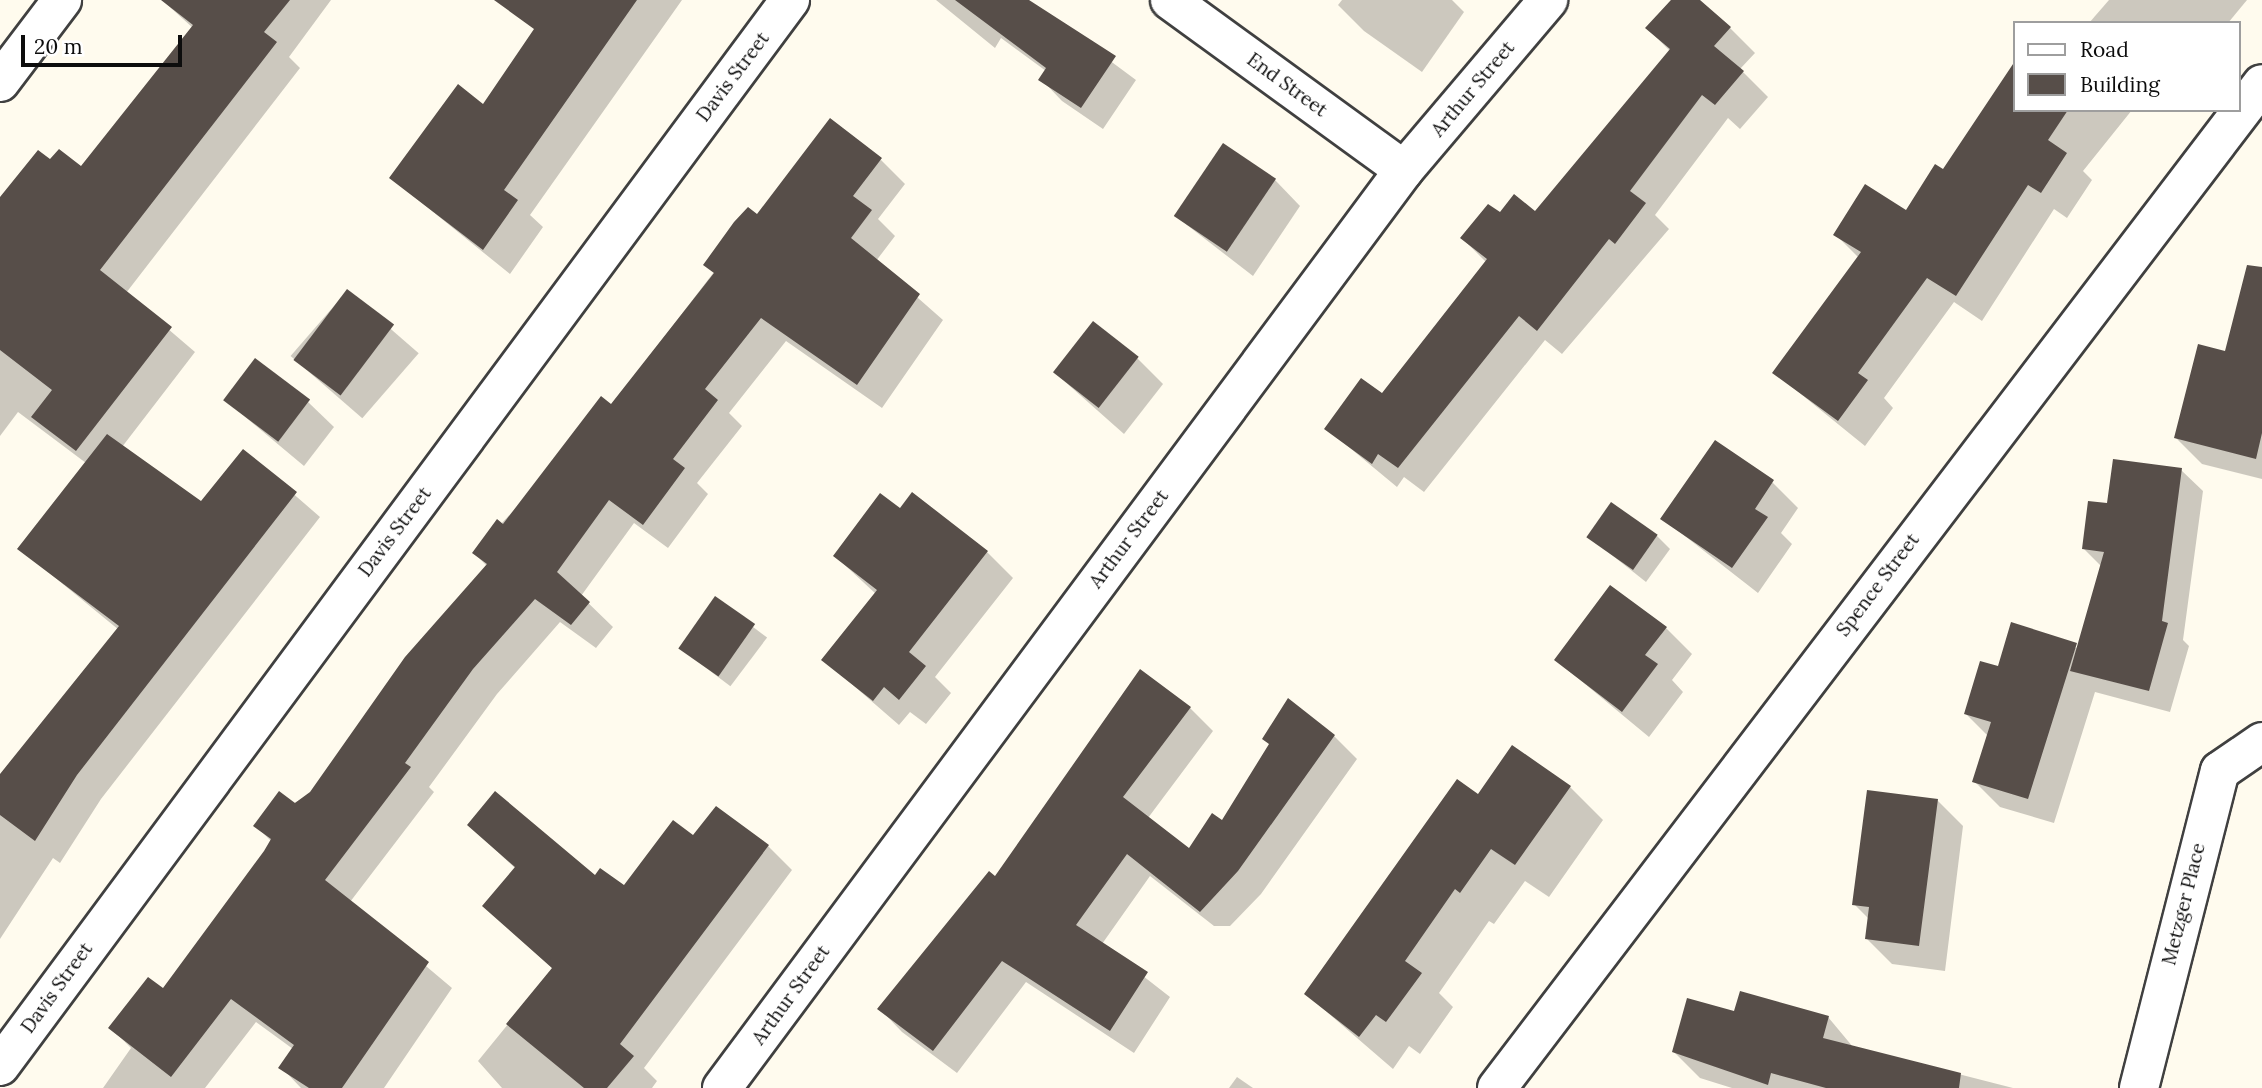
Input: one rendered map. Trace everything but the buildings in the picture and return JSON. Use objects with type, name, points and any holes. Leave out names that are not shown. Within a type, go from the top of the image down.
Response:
[{"type":"street","points":[[0,82],[62,0]]},
{"type":"street","name":"Davis Street","points":[[0,1066],[790,0]]},
{"type":"street","name":"End Street","points":[[1170,0],[1404,170]]},
{"type":"street","name":"Arthur Street","points":[[722,1088],[1404,170],[1548,0]]},
{"type":"street","name":"Spence Street","points":[[2241,112],[2262,84]]},
{"type":"street","name":"Spence Street","points":[[1497,1088],[2241,112]]},
{"type":"street","name":"Metzger Place","points":[[2139,1088],[2220,771],[2262,742]]}]
